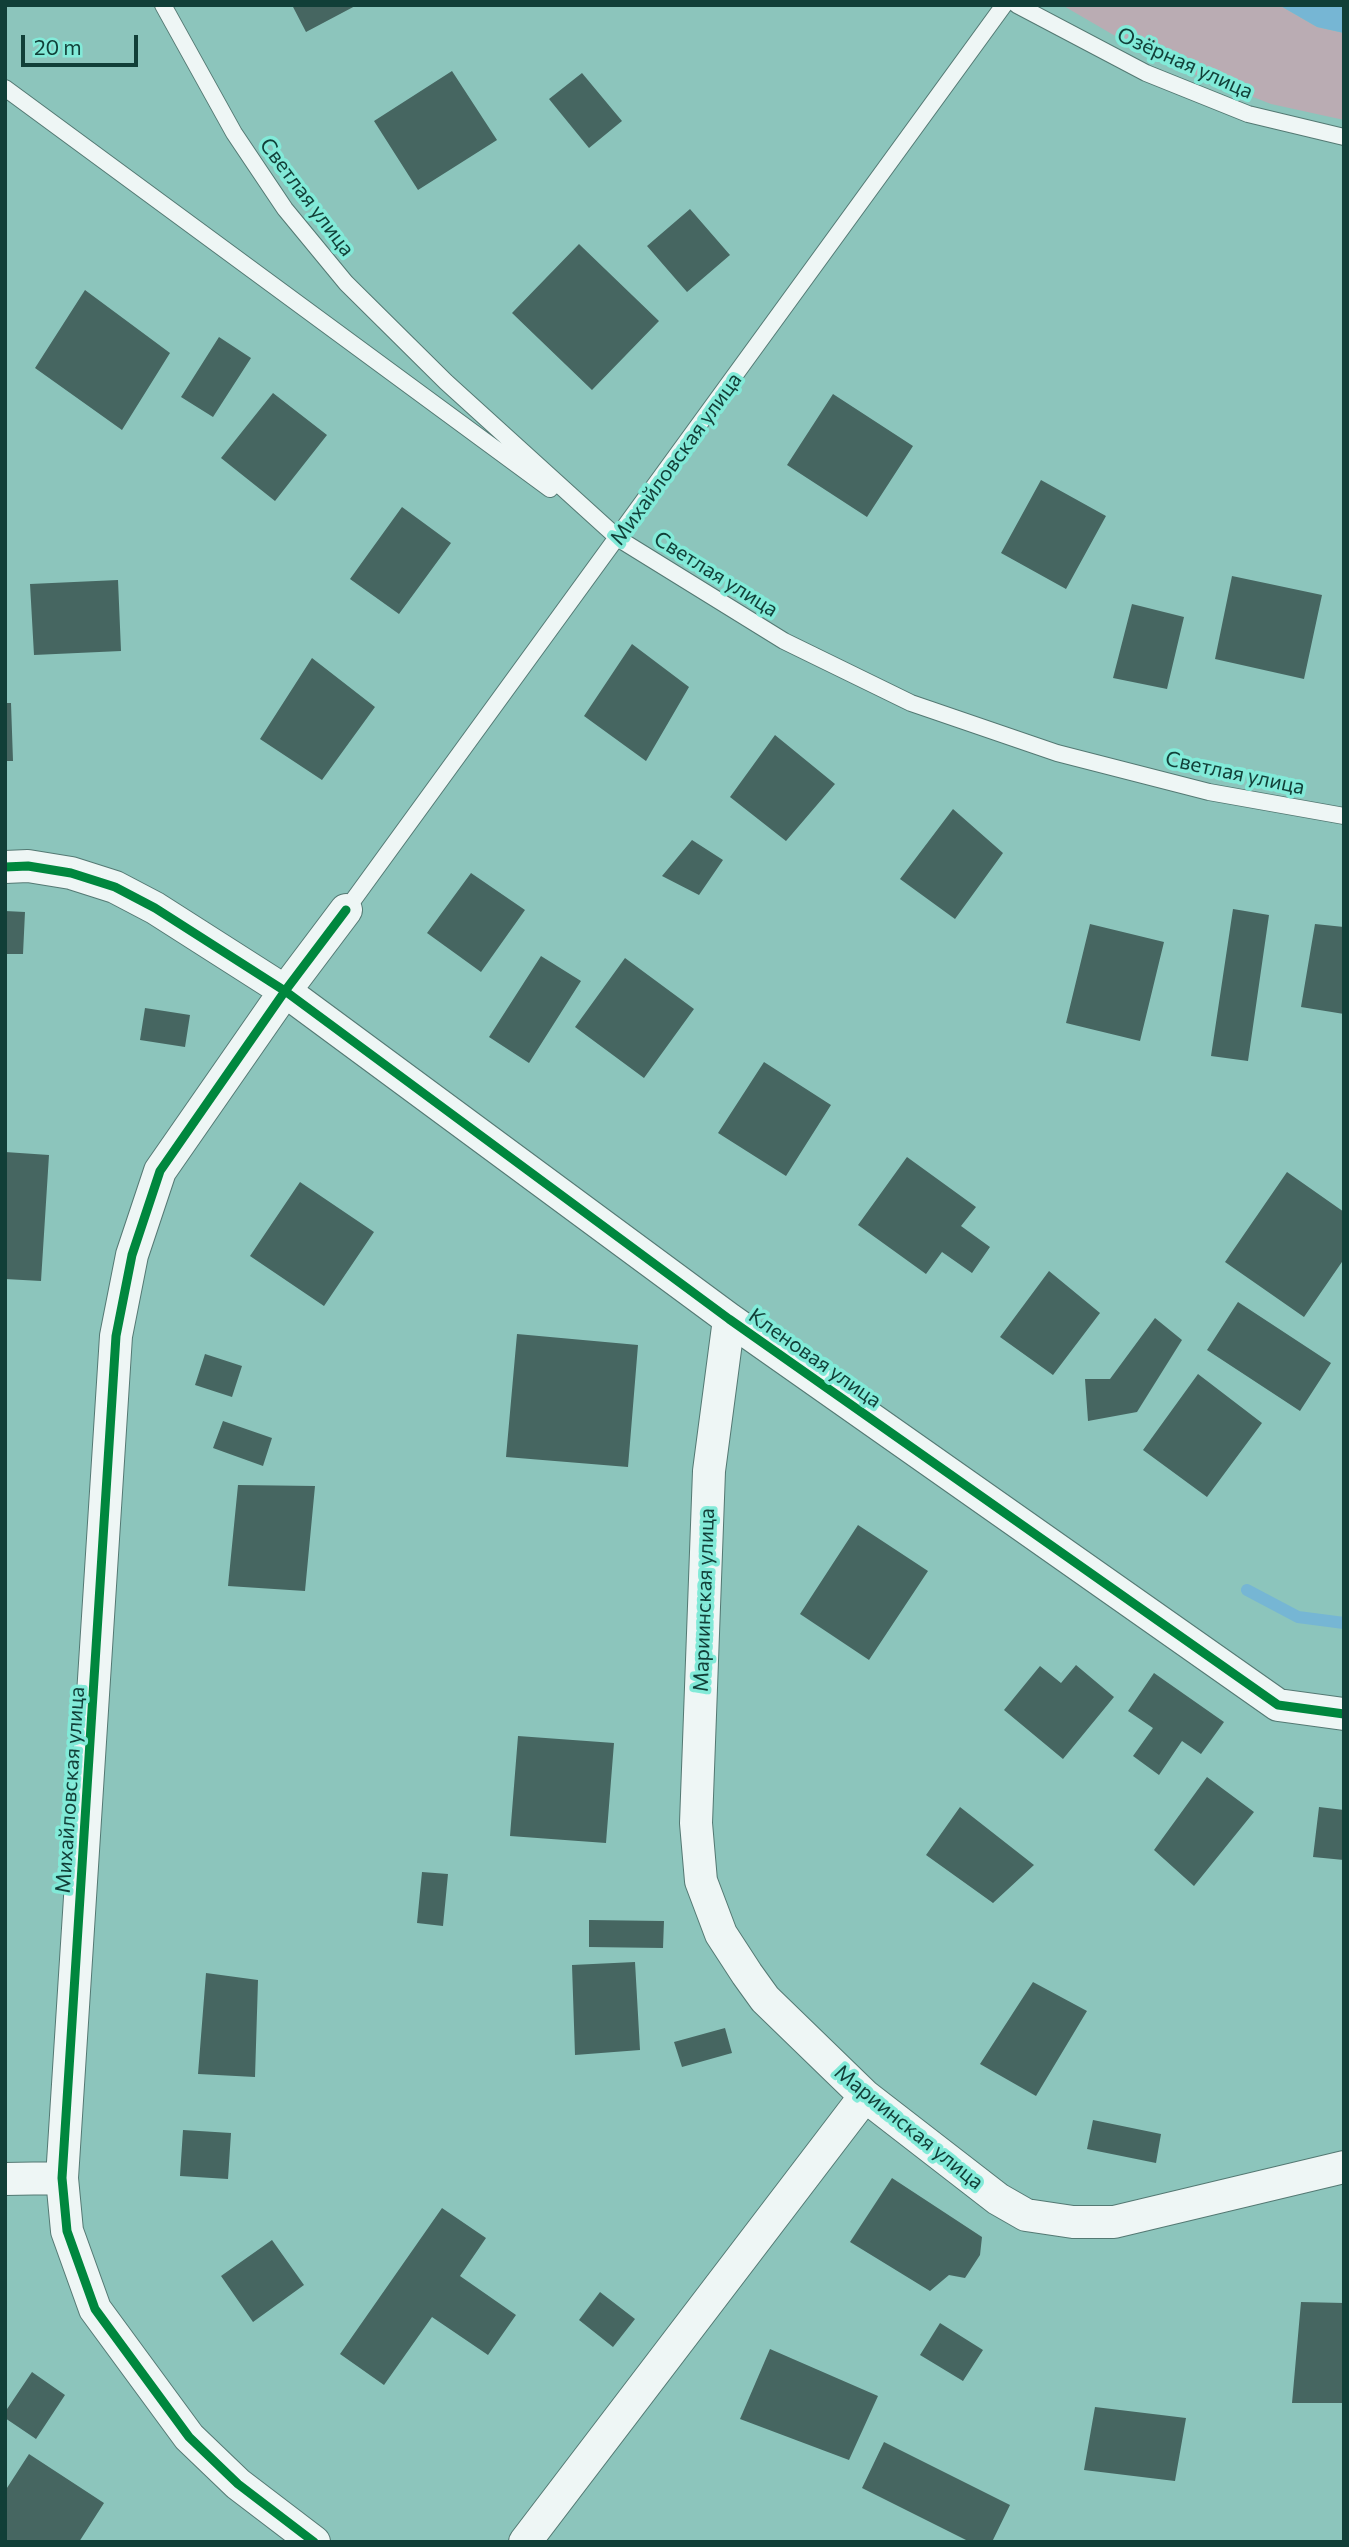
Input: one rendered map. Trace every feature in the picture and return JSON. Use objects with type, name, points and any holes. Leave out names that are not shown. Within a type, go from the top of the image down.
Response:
[{"type":"street","name":"Кленовая улица","points":[[5,867],[28,866],[71,873],[115,887],[155,908],[285,991],[729,1320],[1278,1705],[1344,1714]]},
{"type":"street","name":"Михайловская улица","points":[[314,2542],[238,2484],[188,2437],[95,2309],[66,2231],[62,2178],[119,1322],[132,1255],[160,1171],[285,991],[346,910]]},
{"type":"street","name":"Мариинская улица","points":[[729,1320],[709,1471],[696,1823],[701,1881],[721,1934],[765,1999],[865,2096],[998,2199],[1027,2215],[1073,2222],[1114,2222],[1344,2167]]},
{"type":"street","points":[[525,2542],[865,2096]]},
{"type":"street","points":[[5,2179],[62,2178]]},
{"type":"lane","name":"Светлая улица","points":[[163,5],[234,133],[285,209],[346,283],[446,382],[618,539],[784,641],[911,703],[1057,753],[1209,792],[1344,816]]},
{"type":"lane","name":"Михайловская улица","points":[[346,910],[1004,5]]},
{"type":"lane","name":"Озёрная улица","points":[[1017,5],[1146,73],[1248,114],[1344,137]]},
{"type":"lane","points":[[5,88],[618,539]]},
{"type":"shaded area","points":[[1062,5],[1279,5],[1317,27],[1344,33],[1344,120],[1271,104],[1153,58]]},
{"type":"water","points":[[1279,5],[1344,5],[1344,33],[1317,27]]},
{"type":"building","points":[[292,5],[357,5],[306,32]]},
{"type":"building","points":[[452,71],[497,140],[418,190],[374,121]]},
{"type":"building","points":[[582,73],[622,121],[589,148],[549,99]]},
{"type":"building","points":[[690,209],[730,255],[687,292],[647,246]]},
{"type":"building","points":[[579,244],[659,321],[592,390],[512,313]]},
{"type":"building","points":[[85,290],[170,353],[122,430],[35,368]]},
{"type":"building","points":[[219,337],[251,358],[213,417],[181,397]]},
{"type":"building","points":[[273,393],[327,435],[275,501],[221,458]]},
{"type":"building","points":[[833,394],[913,446],[867,517],[787,465]]},
{"type":"building","points":[[1041,480],[1106,516],[1066,589],[1001,553]]},
{"type":"building","points":[[402,507],[451,543],[399,614],[350,579]]},
{"type":"building","points":[[1232,576],[1322,595],[1304,679],[1215,659]]},
{"type":"building","points":[[118,580],[121,651],[34,655],[30,584]]},
{"type":"building","points":[[1132,604],[1184,617],[1167,689],[1113,678]]},
{"type":"building","points":[[632,644],[689,687],[646,761],[584,716]]},
{"type":"building","points":[[312,658],[375,707],[322,780],[260,739]]},
{"type":"building","points":[[5,703],[11,703],[13,761],[5,761]]},
{"type":"building","points":[[775,735],[835,784],[786,841],[730,797]]},
{"type":"building","points":[[953,809],[1003,853],[955,919],[900,879]]},
{"type":"building","points":[[692,840],[723,860],[699,895],[662,876]]},
{"type":"building","points":[[471,873],[525,910],[481,972],[427,933]]},
{"type":"building","points":[[1233,909],[1269,915],[1248,1061],[1211,1056]]},
{"type":"building","points":[[5,911],[25,912],[23,954],[5,954]]},
{"type":"building","points":[[1090,924],[1164,942],[1140,1041],[1066,1023]]},
{"type":"building","points":[[1315,924],[1344,927],[1344,1014],[1301,1007]]},
{"type":"building","points":[[541,956],[581,981],[529,1063],[489,1037]]},
{"type":"building","points":[[625,958],[694,1009],[644,1078],[575,1027]]},
{"type":"building","points":[[145,1008],[190,1015],[185,1047],[140,1040]]},
{"type":"building","points":[[764,1062],[831,1105],[786,1176],[718,1133]]},
{"type":"building","points":[[5,1152],[49,1155],[41,1281],[5,1279]]},
{"type":"building","points":[[907,1157],[976,1207],[961,1226],[990,1247],[972,1273],[942,1252],[926,1274],[858,1225]]},
{"type":"building","points":[[1287,1172],[1344,1212],[1344,1259],[1304,1317],[1225,1262]]},
{"type":"building","points":[[300,1182],[374,1232],[324,1306],[250,1256]]},
{"type":"building","points":[[1049,1271],[1100,1313],[1053,1375],[1000,1337]]},
{"type":"building","points":[[1238,1302],[1331,1363],[1300,1411],[1207,1350]]},
{"type":"building","points":[[1155,1318],[1182,1340],[1137,1412],[1088,1421],[1085,1379],[1110,1379]]},
{"type":"building","points":[[517,1334],[638,1345],[628,1467],[506,1457]]},
{"type":"building","points":[[205,1354],[242,1366],[232,1397],[195,1385]]},
{"type":"building","points":[[1198,1374],[1262,1423],[1207,1497],[1143,1450]]},
{"type":"building","points":[[223,1421],[272,1438],[263,1466],[213,1448]]},
{"type":"building","points":[[238,1485],[315,1486],[305,1591],[228,1586]]},
{"type":"building","points":[[858,1525],[928,1571],[869,1660],[800,1614]]},
{"type":"building","points":[[1076,1665],[1114,1697],[1063,1759],[1004,1710],[1040,1666],[1061,1683]]},
{"type":"building","points":[[1154,1673],[1224,1722],[1201,1754],[1182,1741],[1159,1775],[1133,1756],[1153,1728],[1128,1711]]},
{"type":"building","points":[[518,1736],[614,1743],[606,1843],[510,1836]]},
{"type":"building","points":[[1207,1777],[1254,1812],[1194,1886],[1154,1850]]},
{"type":"building","points":[[960,1807],[1034,1865],[993,1903],[926,1855]]},
{"type":"building","points":[[1319,1807],[1344,1810],[1344,1860],[1313,1857]]},
{"type":"building","points":[[422,1872],[448,1874],[443,1926],[417,1923]]},
{"type":"building","points":[[589,1920],[664,1921],[663,1948],[589,1947]]},
{"type":"building","points":[[635,1962],[640,2050],[575,2055],[572,1965]]},
{"type":"building","points":[[206,1973],[258,1980],[255,2077],[198,2074]]},
{"type":"building","points":[[1033,1982],[1087,2011],[1036,2096],[980,2064]]},
{"type":"building","points":[[725,2028],[732,2053],[682,2067],[674,2042]]},
{"type":"building","points":[[1093,2120],[1161,2134],[1156,2163],[1087,2149]]},
{"type":"building","points":[[183,2130],[231,2133],[228,2179],[180,2176]]},
{"type":"building","points":[[892,2178],[982,2237],[980,2255],[965,2278],[949,2275],[930,2291],[850,2242]]},
{"type":"building","points":[[442,2208],[486,2238],[460,2276],[516,2315],[488,2355],[432,2317],[384,2385],[340,2354]]},
{"type":"building","points":[[272,2240],[304,2285],[253,2322],[221,2276]]},
{"type":"building","points":[[600,2292],[635,2319],[613,2347],[579,2320]]},
{"type":"building","points":[[1301,2302],[1344,2303],[1344,2403],[1292,2403]]},
{"type":"building","points":[[940,2323],[983,2350],[963,2381],[920,2355]]},
{"type":"building","points":[[770,2349],[878,2396],[849,2460],[740,2419]]},
{"type":"building","points":[[32,2372],[65,2395],[36,2439],[5,2418],[5,2412]]},
{"type":"building","points":[[1095,2407],[1186,2418],[1175,2481],[1084,2470]]},
{"type":"building","points":[[884,2442],[1010,2505],[992,2542],[970,2542],[862,2488]]},
{"type":"building","points":[[29,2454],[104,2503],[79,2542],[5,2542],[5,2491]]},
{"type":"waterway","points":[[1247,1590],[1298,1617],[1344,1623]]},
{"type":"cycle path","points":[[5,867],[28,866],[71,873],[115,887],[155,908],[285,991],[729,1319],[1278,1705],[1344,1714]]},
{"type":"cycle path","points":[[314,2542],[238,2484],[189,2437],[95,2309],[67,2231],[62,2178],[116,1336],[132,1255],[160,1171],[285,991],[346,910]]}]
